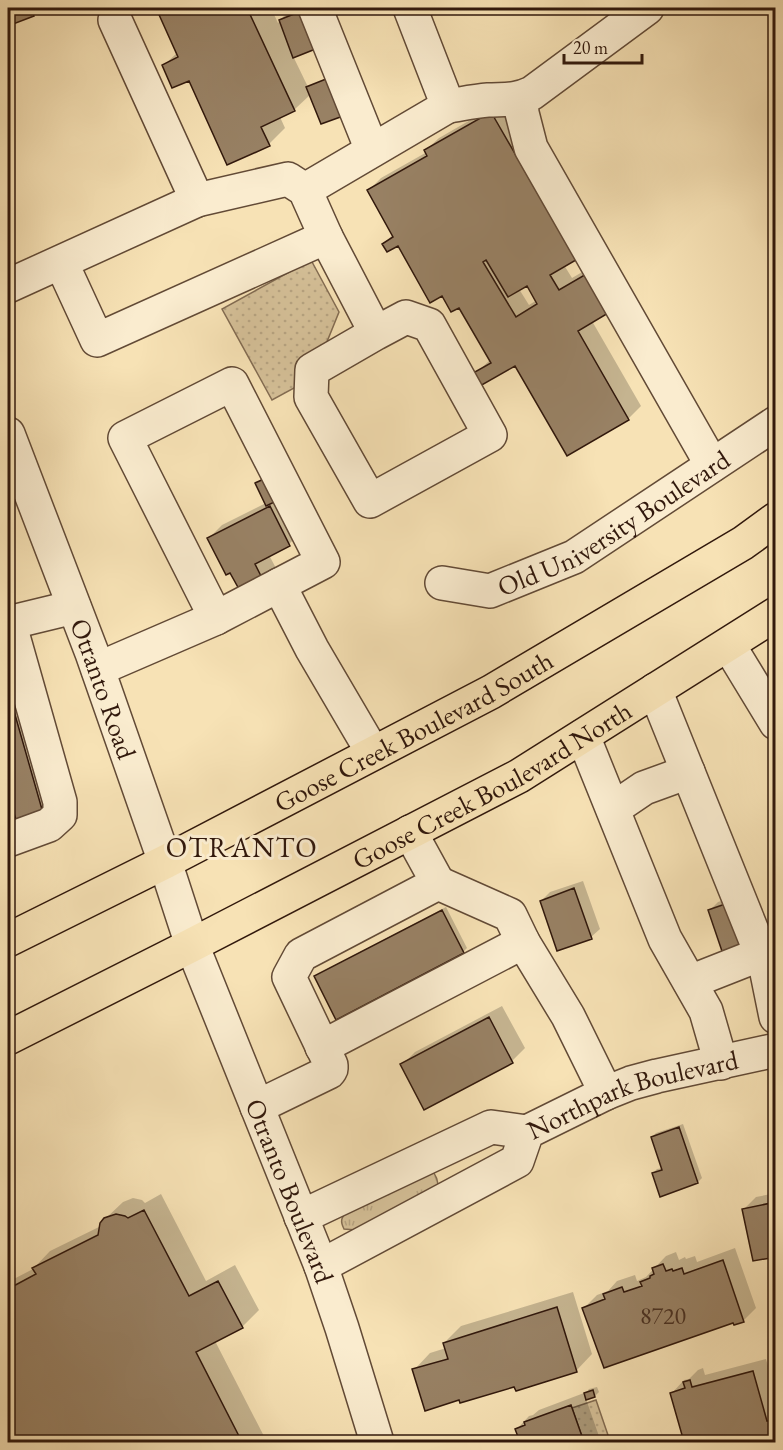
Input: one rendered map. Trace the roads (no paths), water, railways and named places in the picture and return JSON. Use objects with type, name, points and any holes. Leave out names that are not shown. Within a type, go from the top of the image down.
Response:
[{"type":"highway","name":"Goose Creek Boulevard South","points":[[8,940],[165,862],[491,692],[743,543],[776,519]]},
{"type":"highway","name":"Goose Creek Boulevard North","points":[[8,1038],[519,776],[776,614]]},
{"type":"highway","points":[[682,673],[776,627]]},
{"type":"street","points":[[315,8],[372,150]]},
{"type":"street","points":[[410,8],[448,106]]},
{"type":"street","points":[[305,190],[448,106],[521,98],[544,84],[647,8]]},
{"type":"street","points":[[115,20],[198,200]]},
{"type":"street","points":[[521,98],[522,113],[531,148],[712,465]]},
{"type":"street","points":[[8,286],[198,200],[288,179],[305,190],[326,237],[376,333]]},
{"type":"street","points":[[61,262],[97,340],[326,237]]},
{"type":"street","points":[[406,317],[429,325],[490,435],[370,501],[311,397],[312,370],[376,333],[406,317]]},
{"type":"street","points":[[98,669],[216,618],[322,562],[232,384],[125,438],[216,618]]},
{"type":"street","name":"Old University Boulevard","points":[[442,584],[490,591],[574,557],[776,423]]},
{"type":"street","name":"Otranto Road","points":[[8,434],[98,669],[192,945]]},
{"type":"street","points":[[279,585],[312,649],[373,753]]},
{"type":"street","points":[[8,840],[49,825],[60,815],[60,802],[8,622],[74,607]]},
{"type":"street","points":[[731,649],[776,723]]},
{"type":"street","points":[[655,690],[765,963],[776,1017]]},
{"type":"street","points":[[583,736],[665,939],[706,1011],[721,1063]]},
{"type":"street","points":[[613,809],[644,788],[687,772]]},
{"type":"street","points":[[410,832],[438,884],[510,915],[523,942],[568,1016],[606,1093]]},
{"type":"street","points":[[257,1107],[331,1069],[289,977],[301,956],[438,884]]},
{"type":"street","points":[[322,1047],[523,942]]},
{"type":"street","name":"Otranto Boulevard","points":[[192,945],[321,1266],[377,1443]]},
{"type":"street","points":[[690,982],[761,954]]},
{"type":"street","name":"Northpark Boulevard","points":[[321,1266],[517,1161],[527,1132],[606,1093],[648,1078],[776,1050]]},
{"type":"street","points":[[301,1218],[491,1127],[527,1132]]},
{"type":"district","name":"OTRANTO","points":[[242,847]]}]
